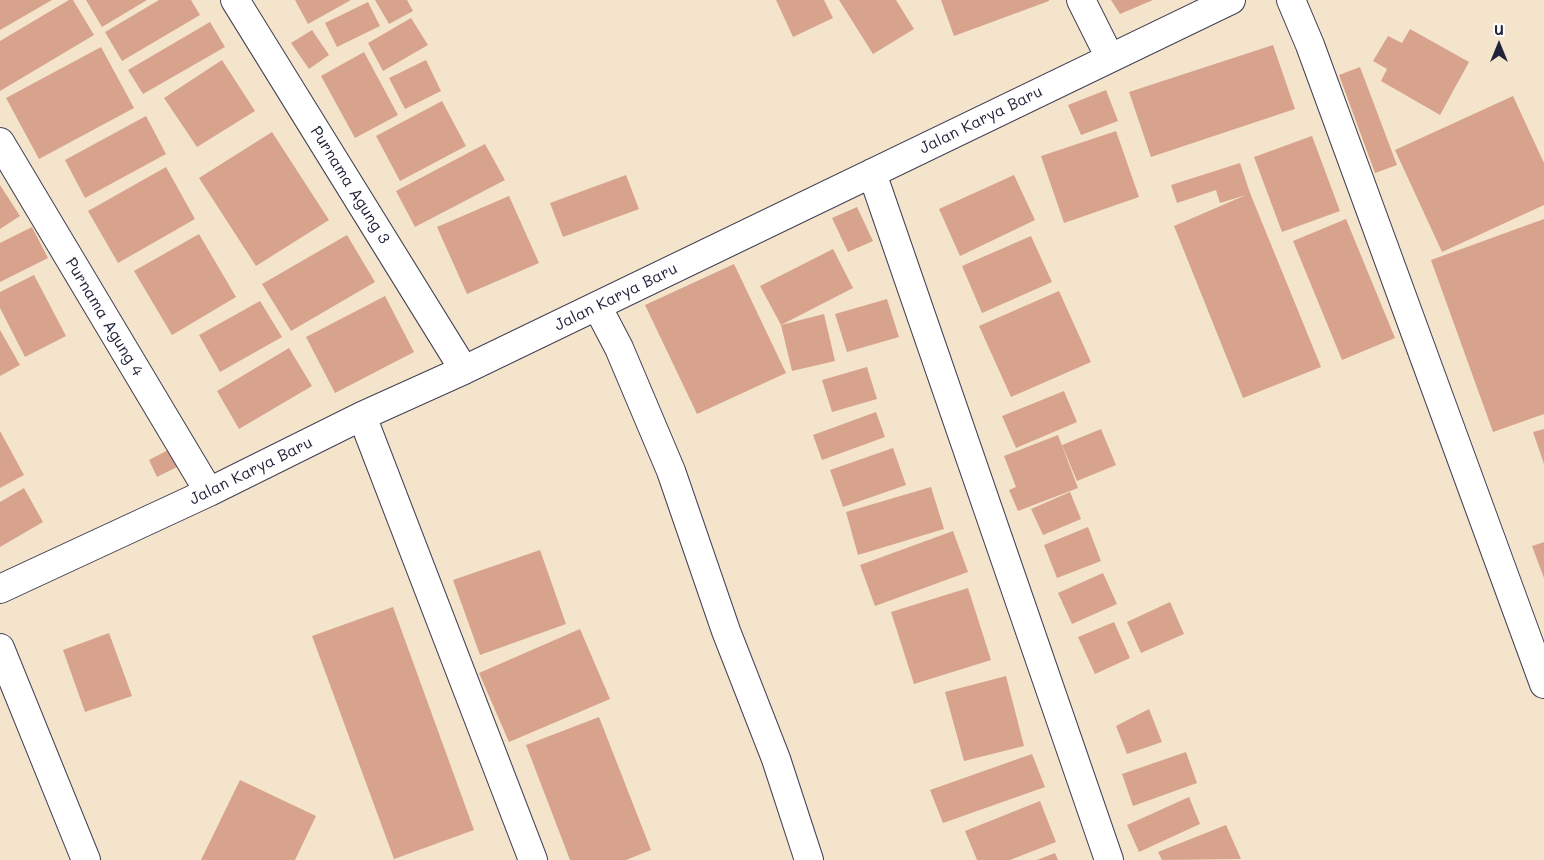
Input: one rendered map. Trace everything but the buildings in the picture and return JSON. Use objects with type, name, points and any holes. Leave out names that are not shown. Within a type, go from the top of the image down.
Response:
[{"type":"street","name":"Purnama Agung 3","points":[[235,0],[464,370]]},
{"type":"street","points":[[1081,0],[1110,58]]},
{"type":"street","name":"Jalan Karya Baru","points":[[0,590],[208,492],[362,416],[464,370],[1231,0]]},
{"type":"street","points":[[1291,0],[1544,684]]},
{"type":"street","name":"Purnama Agung 4","points":[[0,142],[208,492]]},
{"type":"street","points":[[872,173],[1109,860]]},
{"type":"street","points":[[597,306],[619,348],[671,471],[726,631],[776,759],[809,860]]},
{"type":"street","points":[[362,416],[534,860]]},
{"type":"street","points":[[0,648],[86,860]]}]
